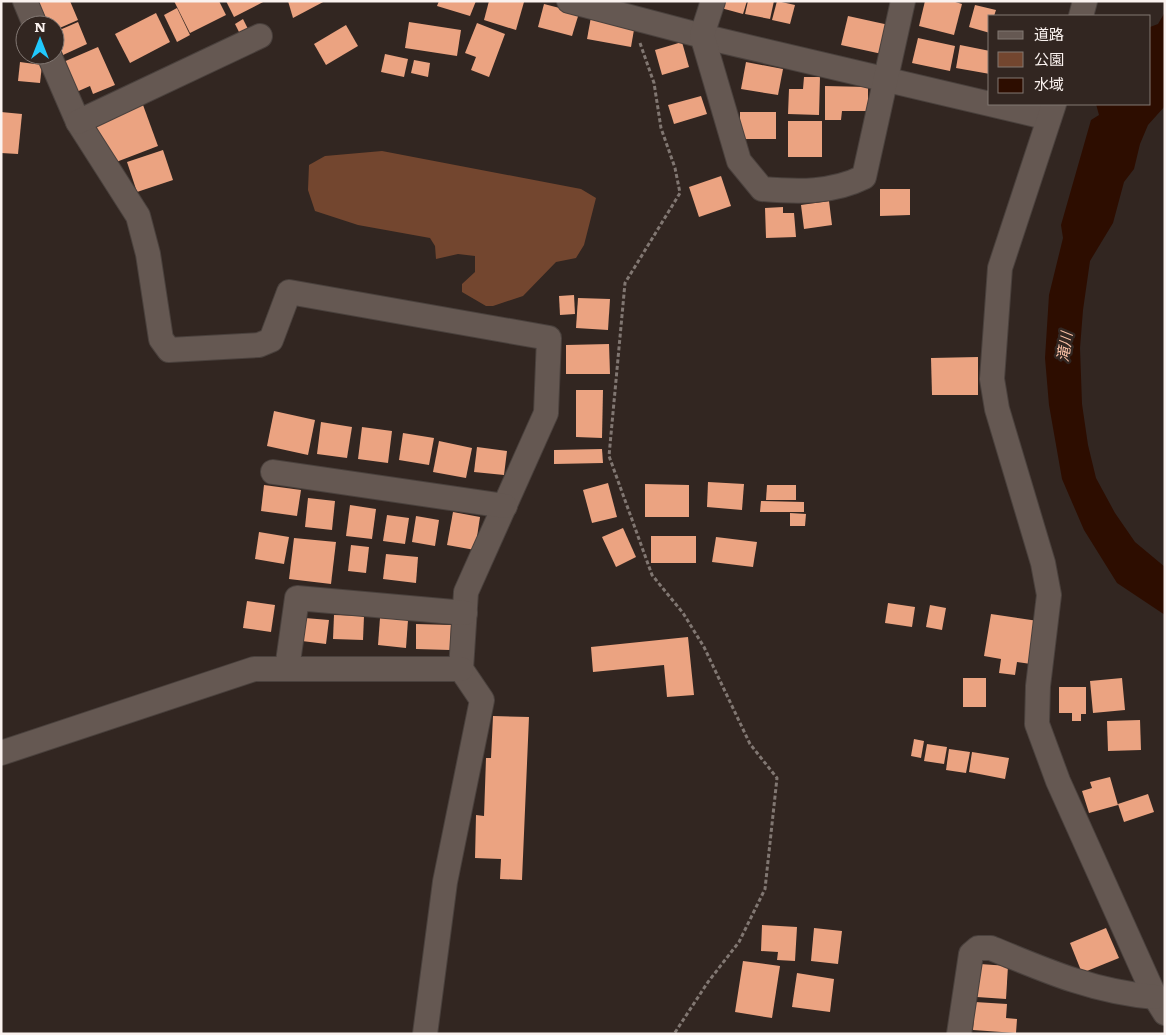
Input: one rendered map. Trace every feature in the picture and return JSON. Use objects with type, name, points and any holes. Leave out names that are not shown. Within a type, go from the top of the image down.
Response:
[{"type":"street","points":[[24,1],[30,15]]},
{"type":"street","points":[[569,1],[639,20],[887,80],[988,99]]},
{"type":"street","points":[[713,1],[702,35],[739,161],[762,189],[794,192],[845,187],[864,177],[903,1]]},
{"type":"street","points":[[1081,15],[1085,1]]},
{"type":"street","points":[[78,122],[260,36]]},
{"type":"street","points":[[53,65],[78,122],[138,216],[148,254],[161,339],[170,350],[259,344],[271,340],[289,292],[549,338],[546,413],[466,592],[462,670],[482,700],[445,882],[425,1034]]},
{"type":"street","points":[[1019,105],[1051,111],[1000,268],[992,379],[997,409],[1043,563],[1049,595],[1038,686],[1037,724],[1058,781],[1160,1005]]},
{"type":"street","points":[[273,472],[505,506]]},
{"type":"street","points":[[287,669],[297,598],[465,613]]},
{"type":"street","points":[[1,753],[254,669],[462,670]]},
{"type":"street","points":[[959,1034],[970,954],[978,948],[991,948],[1072,981],[1160,1005]]},
{"type":"path","points":[[639,20],[640,45],[654,83],[661,128],[680,194],[625,283],[609,456],[652,575],[687,620],[704,647],[750,744],[777,778],[765,889],[739,942],[708,982],[674,1034]]},
{"type":"green space","points":[[382,151],[581,189],[596,198],[584,245],[576,258],[556,262],[523,296],[493,306],[486,306],[462,292],[462,284],[475,272],[475,256],[458,254],[436,259],[435,246],[430,238],[358,225],[315,211],[308,190],[309,165],[325,156]]},
{"type":"water","name":"滝川","points":[[1165,12],[1165,106],[1148,125],[1140,144],[1134,169],[1124,182],[1113,223],[1090,261],[1080,348],[1082,404],[1088,445],[1096,478],[1115,513],[1135,542],[1165,567],[1165,615],[1117,583],[1084,530],[1062,479],[1049,405],[1045,358],[1049,295],[1063,238],[1061,225],[1091,120],[1099,115],[1096,105],[1151,105],[1151,27],[1158,24]]},
{"type":"building","points":[[38,1],[70,1],[78,20],[65,26],[65,15],[44,15]]},
{"type":"building","points":[[174,1],[219,1],[226,15],[190,33]]},
{"type":"building","points":[[226,1],[265,1],[234,17]]},
{"type":"building","points":[[288,1],[325,1],[293,18]]},
{"type":"building","points":[[439,1],[476,1],[470,16],[437,6]]},
{"type":"building","points":[[489,1],[524,2],[516,30],[484,20]]},
{"type":"building","points":[[723,1],[747,1],[743,14],[721,8]]},
{"type":"building","points":[[748,1],[774,1],[770,19],[745,14]]},
{"type":"building","points":[[777,1],[795,5],[790,24],[772,20]]},
{"type":"building","points":[[925,1],[952,1],[962,4],[954,35],[919,26]]},
{"type":"building","points":[[544,4],[579,13],[572,36],[538,27]]},
{"type":"building","points":[[975,5],[996,10],[994,15],[988,15],[988,32],[969,27]]},
{"type":"building","points":[[177,8],[190,35],[177,42],[164,15]]},
{"type":"building","points":[[156,13],[170,42],[130,63],[115,34]]},
{"type":"building","points":[[848,16],[889,25],[882,54],[841,45]]},
{"type":"building","points":[[591,17],[635,24],[631,47],[587,39]]},
{"type":"building","points":[[243,19],[250,33],[241,36],[235,24]]},
{"type":"building","points":[[78,22],[87,44],[65,54],[65,28]]},
{"type":"building","points":[[409,22],[461,30],[457,56],[405,48]]},
{"type":"building","points":[[477,23],[505,34],[489,77],[471,70],[476,57],[465,53]]},
{"type":"building","points":[[346,25],[358,46],[326,65],[314,44]]},
{"type":"building","points":[[918,38],[955,46],[950,71],[912,63]]},
{"type":"building","points":[[682,42],[689,67],[662,75],[655,50]]},
{"type":"building","points":[[960,45],[988,51],[988,74],[956,68]]},
{"type":"building","points":[[98,47],[115,85],[93,94],[90,86],[74,93],[62,65],[65,65],[65,61]]},
{"type":"building","points":[[385,54],[408,59],[404,77],[381,72]]},
{"type":"building","points":[[414,60],[430,63],[428,77],[411,73]]},
{"type":"building","points":[[746,62],[783,69],[778,95],[741,89]]},
{"type":"building","points":[[20,65],[42,65],[40,83],[18,81]]},
{"type":"building","points":[[804,77],[820,77],[819,115],[788,114],[789,89],[803,89]]},
{"type":"building","points":[[825,86],[868,87],[868,111],[842,111],[841,120],[825,120]]},
{"type":"building","points":[[701,96],[707,114],[674,124],[668,105]]},
{"type":"building","points":[[143,105],[158,146],[111,164],[95,123]]},
{"type":"building","points":[[1,112],[22,114],[18,154],[1,153]]},
{"type":"building","points":[[740,112],[776,112],[776,139],[740,139]]},
{"type":"building","points":[[788,121],[822,121],[822,157],[788,157]]},
{"type":"building","points":[[163,150],[173,180],[137,192],[127,162]]},
{"type":"building","points":[[721,176],[731,206],[699,217],[689,187]]},
{"type":"building","points":[[880,189],[910,189],[910,215],[880,216]]},
{"type":"building","points":[[829,201],[832,225],[804,229],[801,205]]},
{"type":"building","points":[[783,207],[783,213],[794,213],[796,237],[766,238],[765,208]]},
{"type":"building","points":[[574,295],[575,314],[560,315],[559,296]]},
{"type":"building","points":[[578,298],[610,299],[608,330],[576,328]]},
{"type":"building","points":[[609,344],[610,374],[566,374],[566,345]]},
{"type":"building","points":[[978,357],[978,395],[932,395],[931,358]]},
{"type":"building","points":[[576,390],[603,390],[602,438],[576,437]]},
{"type":"building","points":[[274,411],[315,420],[308,455],[267,446]]},
{"type":"building","points":[[321,422],[352,427],[347,458],[317,454]]},
{"type":"building","points":[[362,427],[392,431],[388,463],[358,459]]},
{"type":"building","points":[[403,433],[434,438],[429,465],[399,460]]},
{"type":"building","points":[[439,441],[472,448],[466,478],[433,472]]},
{"type":"building","points":[[477,447],[507,451],[504,475],[474,472]]},
{"type":"building","points":[[602,449],[603,463],[554,464],[554,450]]},
{"type":"building","points":[[708,482],[744,484],[742,510],[707,507]]},
{"type":"building","points":[[608,483],[617,517],[592,523],[583,490]]},
{"type":"building","points":[[645,484],[689,485],[689,517],[645,517]]},
{"type":"building","points":[[264,485],[301,490],[297,516],[261,511]]},
{"type":"building","points":[[767,485],[796,485],[796,500],[766,500]]},
{"type":"building","points":[[308,498],[335,501],[332,530],[305,527]]},
{"type":"building","points":[[761,501],[804,502],[804,512],[760,512]]},
{"type":"building","points":[[350,505],[376,509],[372,539],[346,536]]},
{"type":"building","points":[[453,512],[480,517],[475,550],[447,545]]},
{"type":"building","points":[[790,513],[806,514],[805,526],[790,526]]},
{"type":"building","points":[[387,515],[409,518],[405,544],[383,541]]},
{"type":"building","points":[[416,516],[439,520],[435,546],[412,542]]},
{"type":"building","points":[[623,528],[636,557],[616,567],[602,537]]},
{"type":"building","points":[[259,532],[289,537],[284,564],[255,559]]},
{"type":"building","points":[[651,536],[696,536],[696,563],[651,563]]},
{"type":"building","points":[[716,537],[757,542],[753,567],[712,562]]},
{"type":"building","points":[[294,538],[336,542],[331,584],[289,579]]},
{"type":"building","points":[[351,545],[369,547],[366,573],[348,571]]},
{"type":"building","points":[[386,554],[418,557],[416,583],[383,579]]},
{"type":"building","points":[[247,601],[275,605],[271,632],[243,628]]},
{"type":"building","points":[[888,603],[915,607],[912,627],[885,623]]},
{"type":"building","points":[[930,605],[946,608],[942,630],[926,627]]},
{"type":"building","points":[[991,614],[1038,621],[1031,664],[1017,662],[1015,675],[999,673],[1001,659],[984,656]]},
{"type":"building","points":[[334,615],[364,616],[363,640],[333,639]]},
{"type":"building","points":[[305,618],[329,620],[326,644],[302,641]]},
{"type":"building","points":[[380,618],[408,620],[406,648],[378,645]]},
{"type":"building","points":[[416,624],[451,625],[450,650],[416,649]]},
{"type":"building","points":[[688,637],[694,695],[667,697],[664,665],[593,672],[591,647]]},
{"type":"building","points":[[963,678],[986,678],[986,707],[963,707]]},
{"type":"building","points":[[1122,678],[1125,710],[1093,713],[1090,681]]},
{"type":"building","points":[[1059,687],[1086,687],[1086,714],[1081,714],[1081,721],[1072,721],[1072,713],[1059,713]]},
{"type":"building","points":[[493,716],[529,717],[522,880],[500,879],[501,859],[475,858],[476,815],[484,816],[486,758],[491,758]]},
{"type":"building","points":[[1140,720],[1141,750],[1108,751],[1107,721]]},
{"type":"building","points":[[914,739],[924,741],[921,758],[911,756]]},
{"type":"building","points":[[927,744],[947,747],[944,764],[924,761]]},
{"type":"building","points":[[949,749],[970,752],[966,773],[946,770]]},
{"type":"building","points":[[972,752],[1009,758],[1005,779],[969,772]]},
{"type":"building","points":[[1110,777],[1118,805],[1089,813],[1082,791],[1092,788],[1090,782]]},
{"type":"building","points":[[1148,794],[1154,812],[1124,822],[1118,804]]},
{"type":"building","points":[[762,925],[797,927],[795,961],[777,960],[778,952],[761,951]]},
{"type":"building","points":[[814,928],[842,931],[838,964],[811,961]]},
{"type":"building","points":[[1106,928],[1119,958],[1082,973],[1070,943]]},
{"type":"building","points":[[743,961],[780,966],[772,1018],[735,1012]]},
{"type":"building","points":[[980,964],[1008,966],[1006,999],[977,997]]},
{"type":"building","points":[[797,973],[834,979],[830,1012],[792,1007]]},
{"type":"building","points":[[975,1002],[1007,1004],[1006,1018],[1017,1019],[1016,1033],[973,1030]]}]
